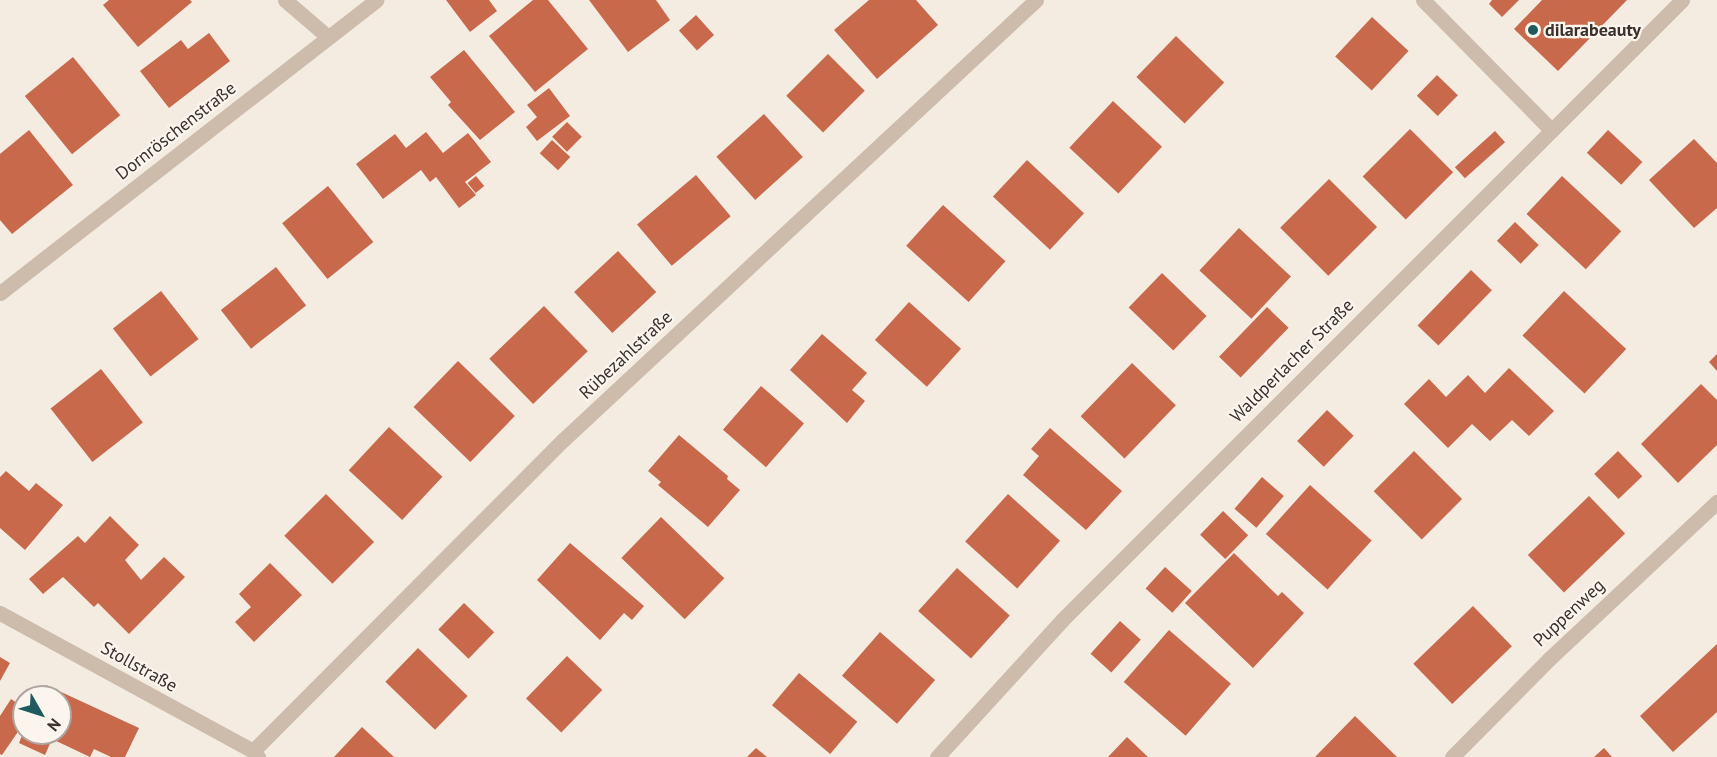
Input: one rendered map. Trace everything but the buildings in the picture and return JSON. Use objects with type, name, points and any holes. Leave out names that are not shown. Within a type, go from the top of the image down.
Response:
[{"type":"street","points":[[285,0],[328,37]]},
{"type":"street","name":"Dornröschenstraße","points":[[0,293],[377,0]]},
{"type":"street","name":"Rübezahlstraße","points":[[255,754],[563,440],[1036,0]]},
{"type":"street","points":[[1423,0],[1550,129]]},
{"type":"street","name":"Waldperlacher Straße","points":[[936,757],[1062,620],[1550,129],[1682,0]]},
{"type":"street","name":"Puppenweg","points":[[1452,757],[1549,659],[1717,502]]},
{"type":"street","name":"Stollstraße","points":[[0,613],[255,754]]},
{"type":"place","name":"dilarabeauty","points":[[1533,30]]}]
